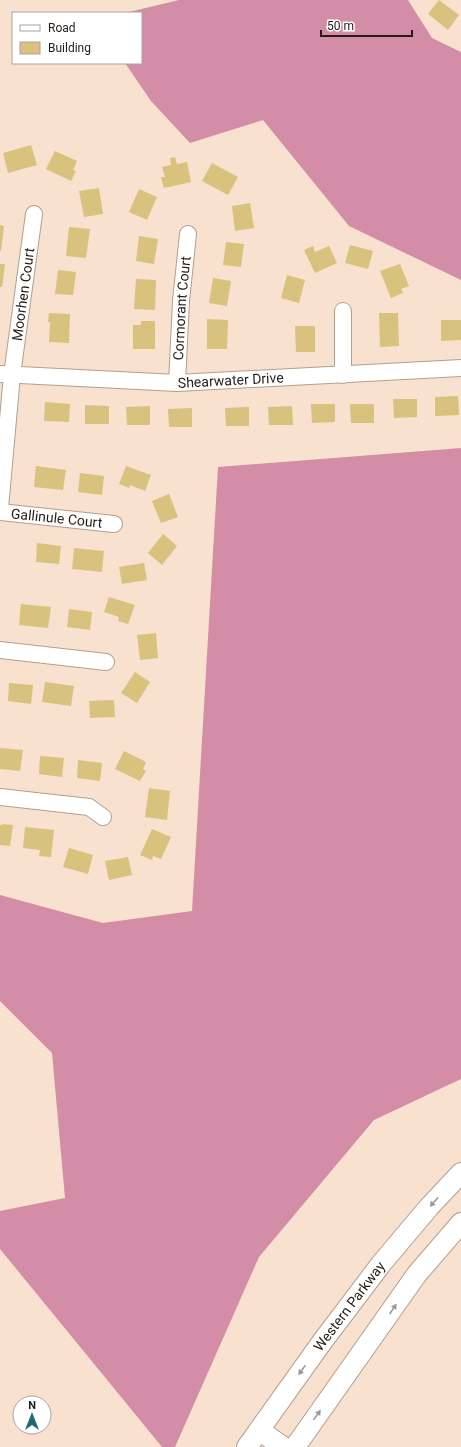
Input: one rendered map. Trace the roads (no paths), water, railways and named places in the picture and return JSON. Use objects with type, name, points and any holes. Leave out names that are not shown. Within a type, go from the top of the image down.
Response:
[{"type":"main road","name":"Western Parkway","points":[[247,1447],[322,1342],[381,1264],[429,1207],[461,1173]]},
{"type":"main road","points":[[295,1447],[417,1274],[461,1223]]},
{"type":"main road","points":[[259,1430],[283,1447]]},
{"type":"street","name":"Moorhen Court","points":[[0,508],[6,374],[34,214]]},
{"type":"street","name":"Cormorant Court","points":[[177,383],[181,301],[188,234]]},
{"type":"street","points":[[342,375],[343,311]]},
{"type":"street","name":"Shearwater Drive","points":[[6,374],[177,383],[461,368]]},
{"type":"street","name":"Gallinule Court","points":[[0,512],[114,524]]},
{"type":"street","points":[[0,650],[106,662]]},
{"type":"street","points":[[0,796],[89,807],[103,817]]}]
